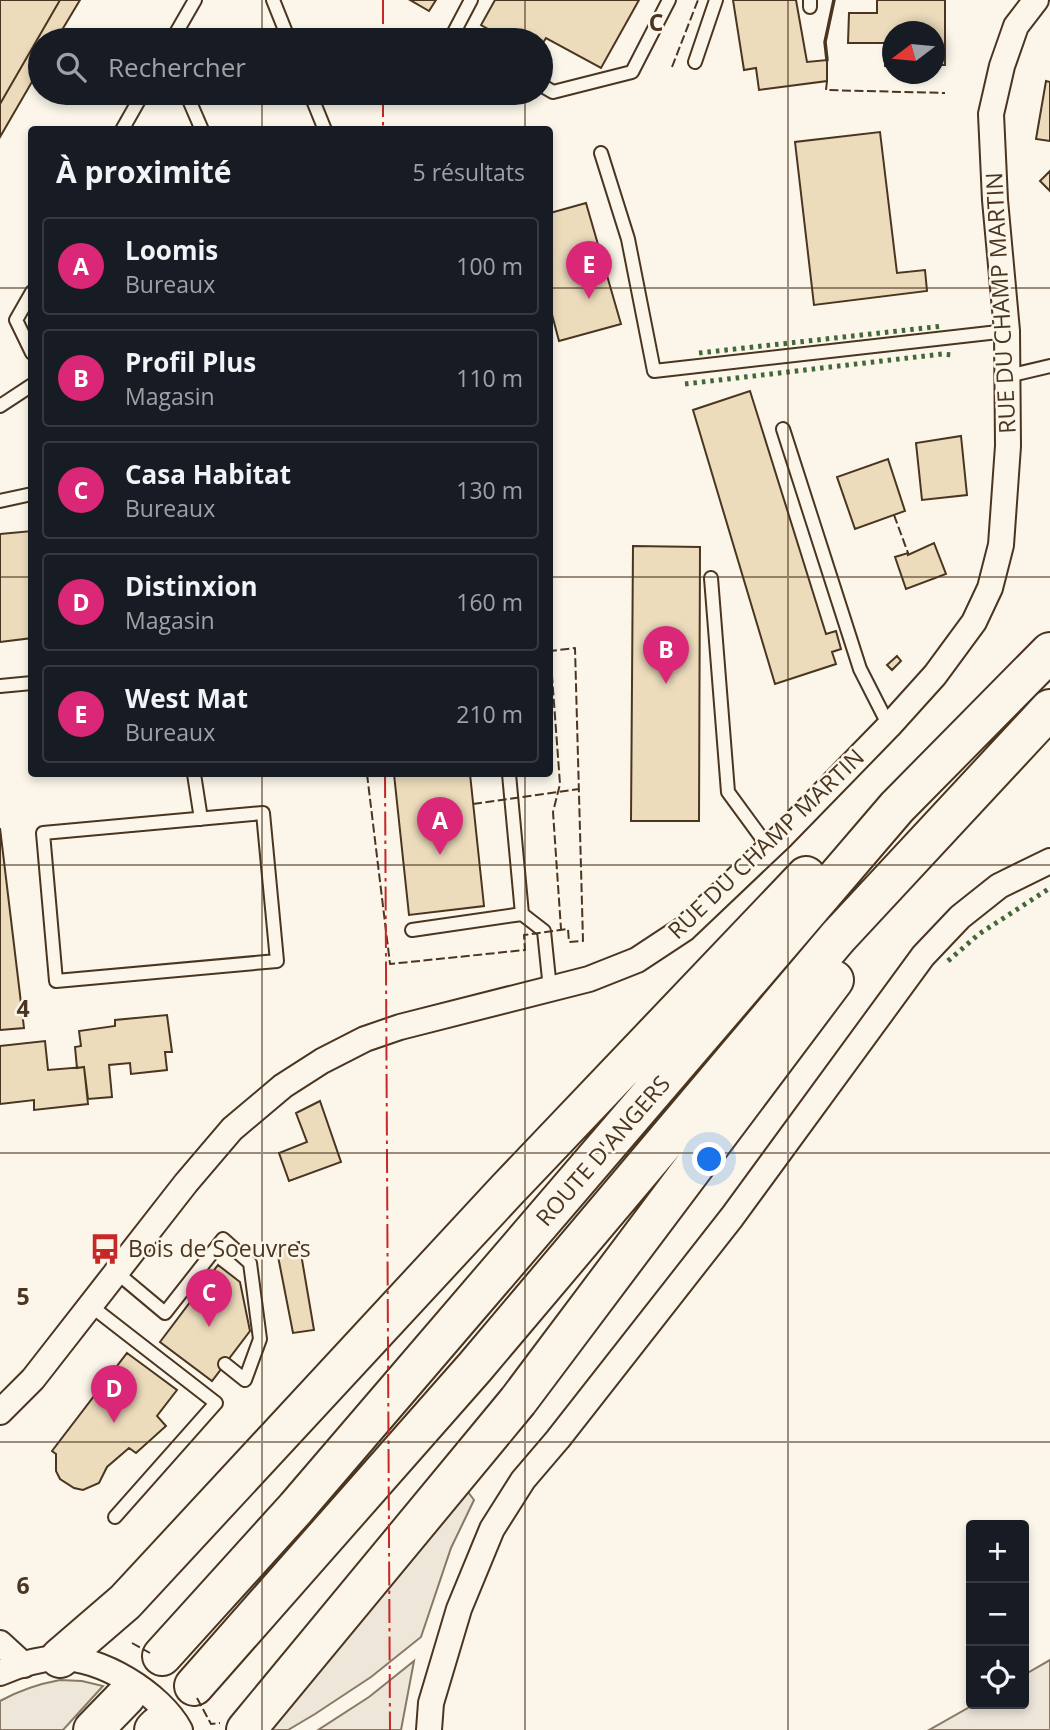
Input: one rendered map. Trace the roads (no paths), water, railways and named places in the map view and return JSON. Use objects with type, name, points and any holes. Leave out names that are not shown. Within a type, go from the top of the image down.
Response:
[{"type":"highway","name":"ROUTE D'ANGERS","points":[[162,1656],[323,1478],[897,807],[1050,652]]},
{"type":"highway","name":"ROUTE D'ANGERS","points":[[194,1686],[475,1367],[838,937],[1050,709]]},
{"type":"highway","points":[[246,1730],[518,1401],[854,954],[1024,766],[1050,723]]},
{"type":"highway","points":[[42,1661],[125,1602],[506,1191],[806,877],[897,807]]},
{"type":"highway","points":[[93,1730],[127,1696]]},
{"type":"street","name":"RUE DU CHAMP MARTIN","points":[[0,1412],[33,1379],[186,1183],[232,1129],[283,1086],[322,1061],[365,1040],[400,1027],[589,979],[637,960],[684,929],[769,848],[889,726],[935,675],[974,622],[990,588],[1001,545],[1008,446],[1007,331],[995,200],[991,114],[1002,66],[1016,26],[1036,0]]},
{"type":"street","points":[[429,1730],[431,1703],[459,1609],[492,1529],[523,1480],[732,1217],[923,956],[960,917],[999,886],[1050,861]]},
{"type":"street","points":[[0,1643],[42,1661]]},
{"type":"street","points":[[0,1673],[42,1661],[93,1664],[128,1679],[156,1698],[164,1729]]},
{"type":"lane","points":[[179,28],[195,0]]},
{"type":"lane","points":[[273,0],[284,28]]},
{"type":"lane","points":[[456,28],[471,0]]},
{"type":"lane","points":[[553,91],[632,72],[669,0]]},
{"type":"lane","points":[[695,62],[716,0]]},
{"type":"lane","points":[[124,126],[136,105]]},
{"type":"lane","points":[[191,105],[200,126]]},
{"type":"lane","points":[[315,105],[323,126]]},
{"type":"lane","points":[[601,153],[628,239],[654,371],[1007,331]]},
{"type":"lane","points":[[28,299],[16,320],[28,345]]},
{"type":"lane","points":[[1008,376],[1050,366]]},
{"type":"lane","points":[[0,406],[28,388]]},
{"type":"lane","points":[[783,429],[860,669],[889,726]]},
{"type":"lane","points":[[0,500],[28,496]]},
{"type":"lane","points":[[711,578],[728,792],[769,848]]},
{"type":"lane","points":[[0,686],[28,683]]},
{"type":"lane","points":[[194,777],[201,819]]},
{"type":"lane","points":[[509,777],[522,914]]},
{"type":"lane","points":[[263,813],[277,961],[56,981],[43,833],[201,819],[263,813]]},
{"type":"lane","points":[[412,930],[522,914],[544,931],[550,989]]},
{"type":"lane","points":[[165,1313],[223,1239],[250,1263],[260,1339],[245,1380],[225,1364]]},
{"type":"lane","points":[[116,1272],[165,1313],[174,1324]]},
{"type":"lane","points":[[91,1306],[216,1403],[115,1517]]},
{"type":"place","name":"West Mat","points":[[589,299]]},
{"type":"place","name":"Profil Plus","points":[[666,684]]},
{"type":"place","name":"Loomis","points":[[440,855]]},
{"type":"place","name":"Bois de Soeuvres","points":[[105,1249]]},
{"type":"place","name":"Casa Habitat","points":[[209,1327]]},
{"type":"place","name":"Distinxion","points":[[114,1423]]}]
